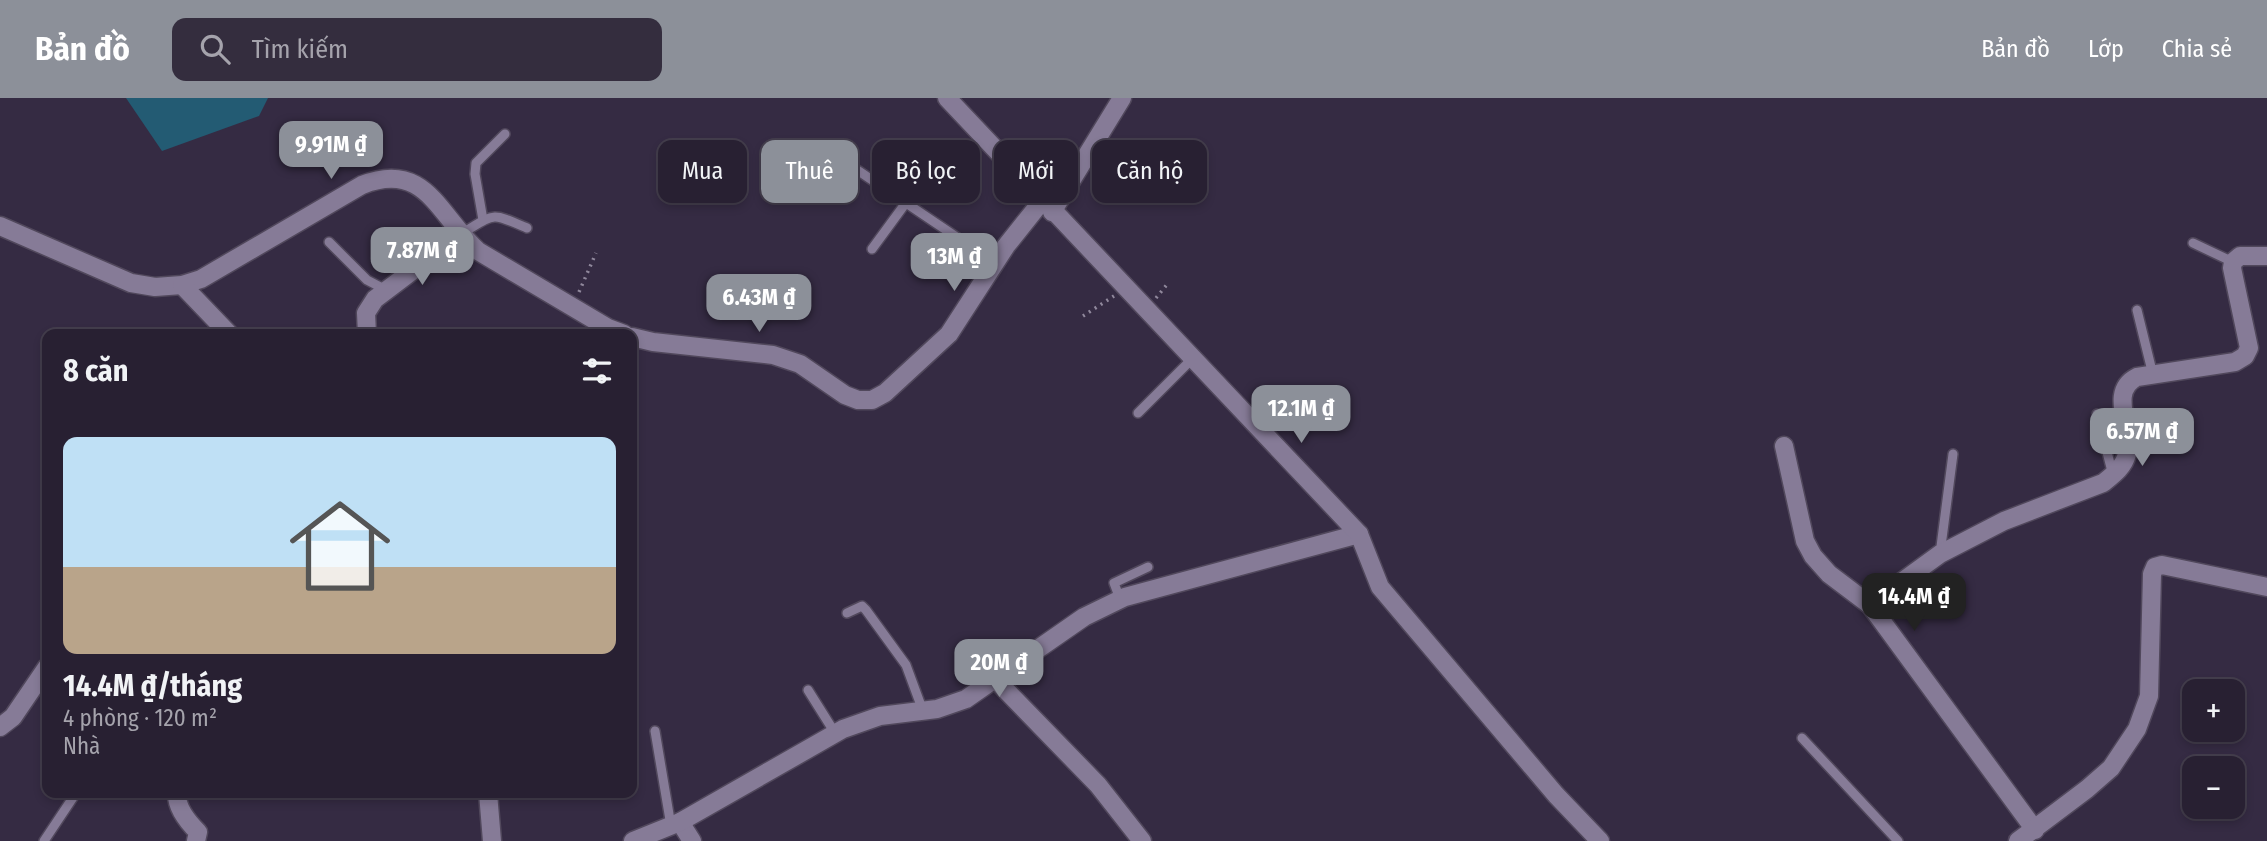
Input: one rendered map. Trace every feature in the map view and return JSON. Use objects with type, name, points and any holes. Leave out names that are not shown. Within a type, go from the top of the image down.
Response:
[{"type":"street","points":[[947,98],[1359,534],[1380,587],[1597,840]]},
{"type":"street","points":[[637,338],[787,358],[845,395],[858,400],[872,400],[885,393],[949,334],[1015,234],[1047,206],[1122,98]]},
{"type":"street","points":[[0,226],[131,283],[155,287],[182,285],[201,279],[362,185],[378,179],[396,178],[412,182],[426,192],[478,251],[614,329]]},
{"type":"street","points":[[367,329],[366,313],[369,306],[386,290],[461,234]]},
{"type":"street","points":[[1870,606],[1940,554],[2004,521],[2103,483],[2113,475],[2122,466],[2128,452],[2122,393],[2128,382],[2137,377],[2235,362],[2245,356],[2249,348],[2233,262],[2240,257],[2267,256]]},
{"type":"street","points":[[182,285],[224,329]]},
{"type":"street","points":[[1784,446],[1805,541],[1813,556],[1829,574],[1870,606],[2035,830]]},
{"type":"street","points":[[633,841],[675,824],[861,721],[952,705],[966,699],[1084,617],[1120,599],[1359,534]]},
{"type":"street","points":[[2018,841],[2111,768],[2137,729],[2149,696],[2152,574],[2155,567],[2162,565],[2267,587]]},
{"type":"street","points":[[0,727],[13,717],[42,674]]},
{"type":"street","points":[[995,679],[1098,785],[1142,841]]},
{"type":"street","points":[[177,798],[183,814],[198,832],[196,841]]},
{"type":"street","points":[[488,798],[492,841]]},
{"type":"street","points":[[675,824],[692,841]]},
{"type":"lane","points":[[483,220],[475,174],[476,163],[505,134]]},
{"type":"lane","points":[[858,171],[995,263]]},
{"type":"lane","points":[[872,249],[905,204]]},
{"type":"lane","points":[[461,234],[483,220],[497,215],[527,228]]},
{"type":"lane","points":[[329,242],[367,280],[386,290]]},
{"type":"lane","points":[[2193,243],[2233,262]]},
{"type":"lane","points":[[2137,310],[2153,375]]},
{"type":"lane","points":[[1138,413],[1192,359]]},
{"type":"lane","points":[[2097,414],[2113,475]]},
{"type":"lane","points":[[1940,554],[1953,454]]},
{"type":"lane","points":[[1120,599],[1114,583],[1148,567]]},
{"type":"lane","points":[[847,613],[859,606],[866,610],[906,665],[923,710]]},
{"type":"lane","points":[[808,690],[835,733]]},
{"type":"lane","points":[[655,731],[675,824]]},
{"type":"lane","points":[[1802,738],[1898,841]]},
{"type":"lane","points":[[44,841],[73,798]]},
{"type":"path","points":[[572,307],[596,253]]},
{"type":"path","points":[[1083,316],[1126,289]]},
{"type":"water","points":[[126,98],[268,98],[259,116],[162,151]]}]
